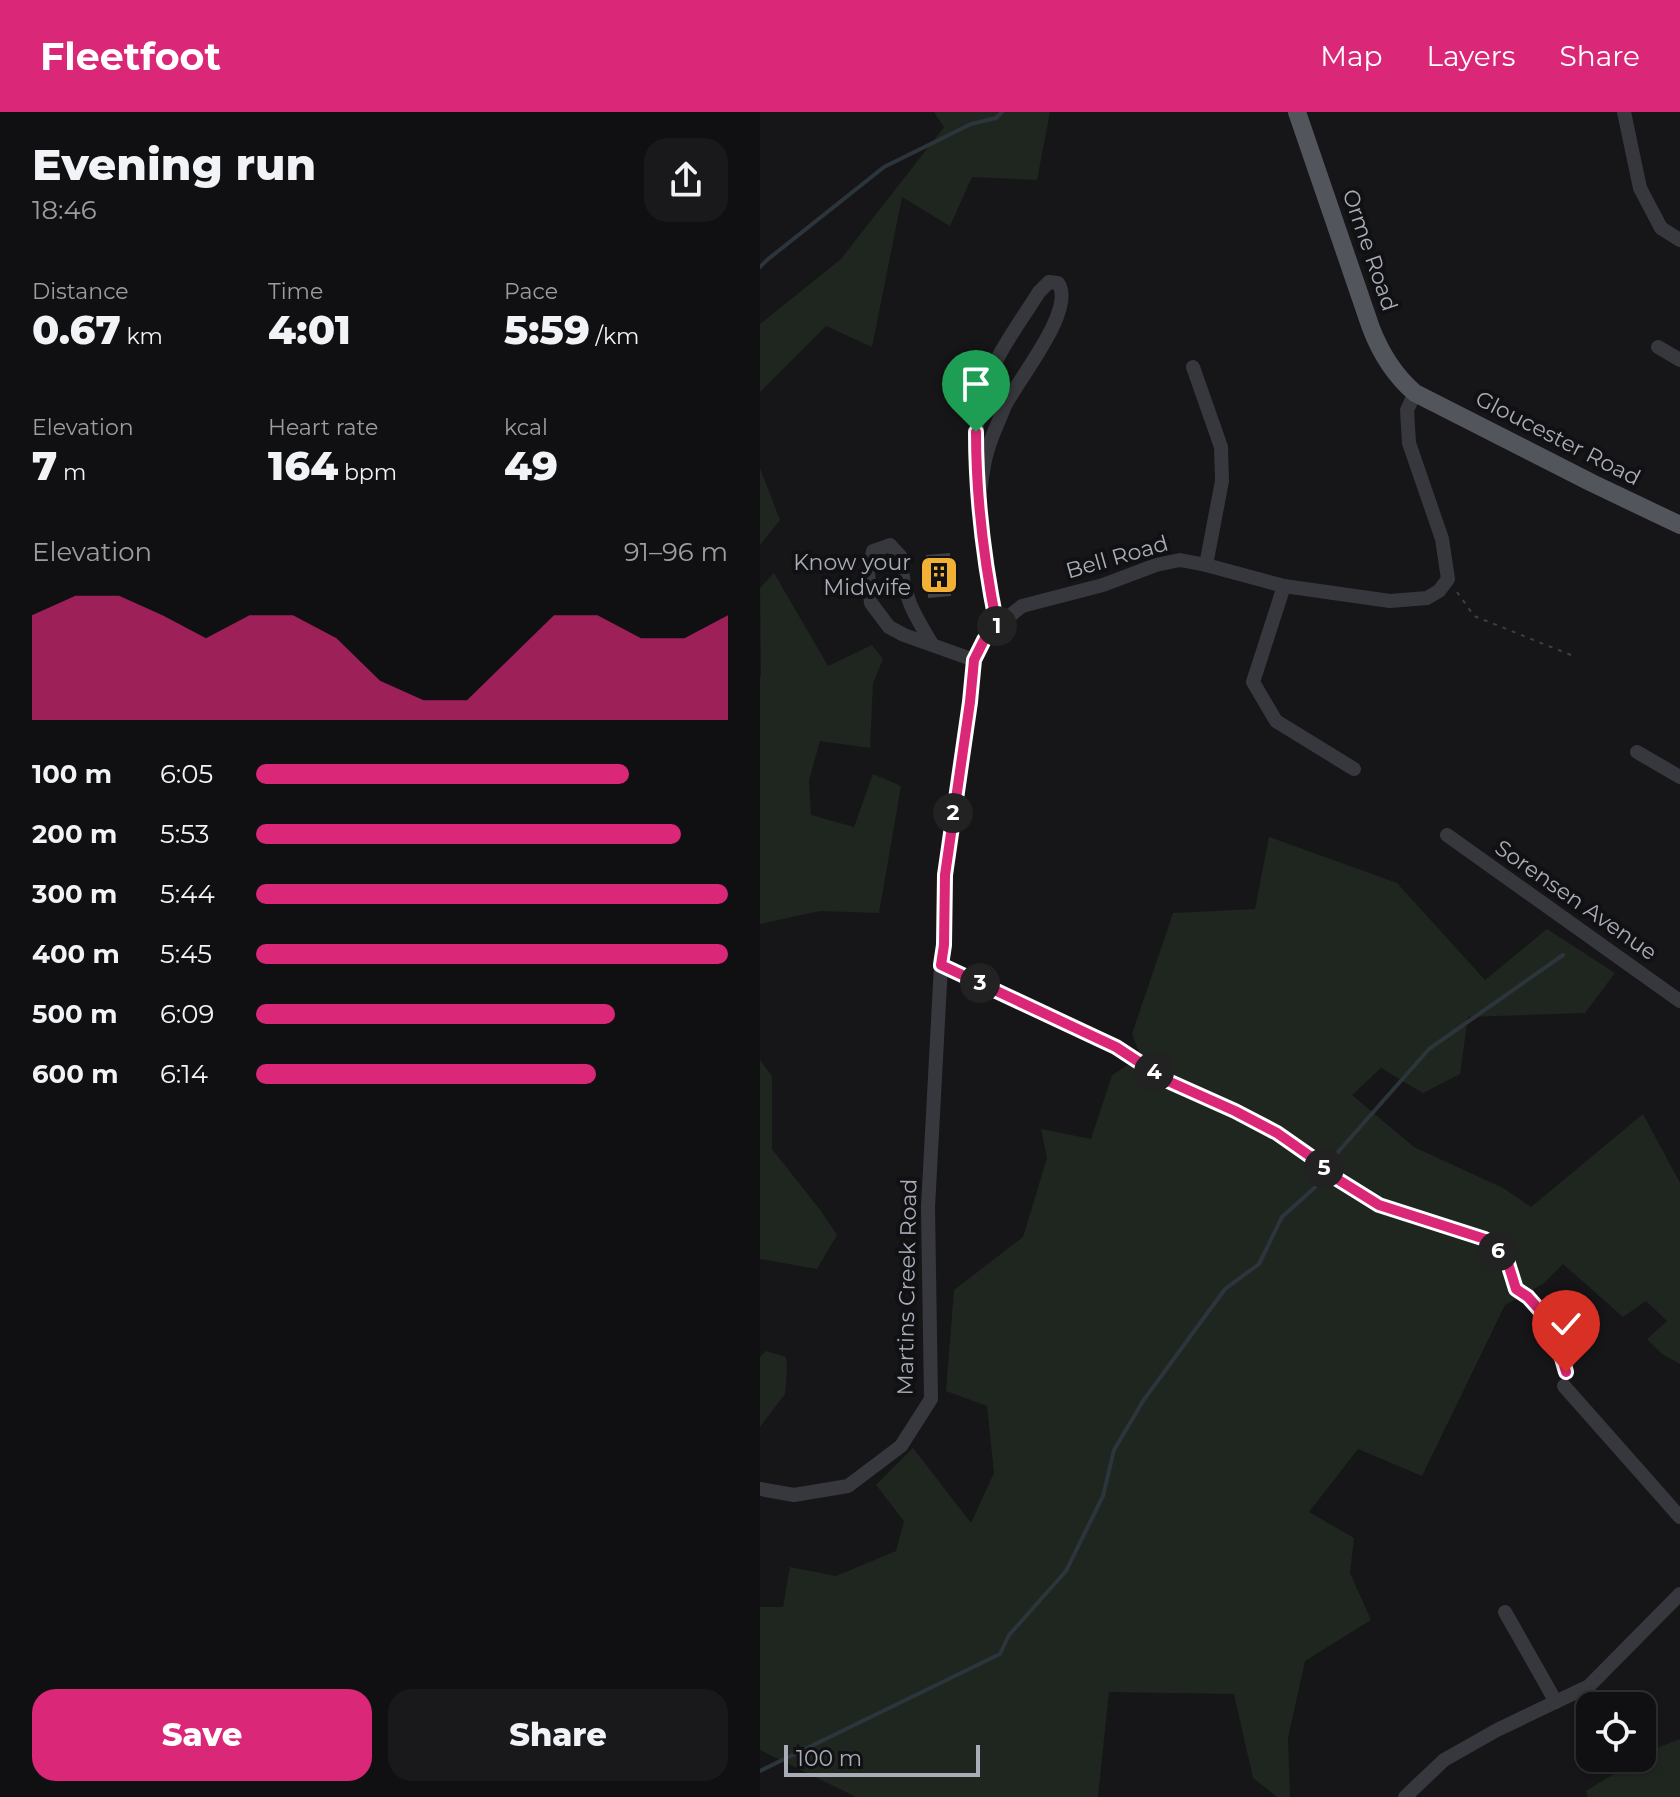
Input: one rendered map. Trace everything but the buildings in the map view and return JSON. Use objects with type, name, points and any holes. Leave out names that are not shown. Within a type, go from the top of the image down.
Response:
[{"type":"main road","name":"Orme Road","points":[[1297,112],[1378,346],[1400,380],[1415,393]]},
{"type":"main road","name":"Gloucester Road","points":[[1415,393],[1680,525]]},
{"type":"street","points":[[1624,112],[1640,188],[1661,228],[1680,240]]},
{"type":"street","points":[[979,497],[988,448],[1006,404],[1059,314],[1063,290],[1058,283],[1049,282],[1039,292],[993,368],[983,393],[976,432],[976,472],[986,571],[997,626]]},
{"type":"street","points":[[1658,347],[1680,360]]},
{"type":"street","points":[[1193,367],[1221,447],[1222,481],[1206,565]]},
{"type":"street","points":[[1415,393],[1407,410],[1409,443],[1442,539],[1448,579]]},
{"type":"street","points":[[932,644],[910,607],[901,575],[901,557],[890,545],[873,551],[868,573],[871,603],[889,627],[904,635],[974,660]]},
{"type":"street","name":"Bell Road","points":[[941,965],[945,875],[974,660],[984,640],[1022,606],[1103,585],[1156,565],[1180,560],[1284,586],[1390,601],[1427,598],[1439,591],[1448,579]]},
{"type":"street","points":[[1284,586],[1253,682],[1276,721],[1354,769]]},
{"type":"street","points":[[1637,752],[1680,777]]},
{"type":"street","name":"Sorensen Avenue","points":[[1447,835],[1680,1001]]},
{"type":"street","points":[[941,965],[1116,1047]]},
{"type":"street","name":"Martins Creek Road","points":[[760,1489],[794,1495],[848,1486],[901,1446],[931,1399],[928,1207],[941,965]]},
{"type":"street","points":[[1564,1386],[1680,1517]]},
{"type":"street","points":[[1406,1797],[1444,1760],[1497,1730],[1589,1686],[1680,1594]]},
{"type":"street","points":[[1505,1612],[1556,1702]]},
{"type":"path","points":[[1448,579],[1474,616],[1576,657]]},
{"type":"path","points":[[1116,1047],[1168,1081],[1277,1133],[1334,1177],[1379,1205],[1485,1239],[1506,1257],[1516,1289],[1544,1315],[1558,1344],[1566,1372],[1564,1386]]},
{"type":"shaded area","points":[[934,112],[1050,112],[1037,180],[972,177],[950,226],[902,197],[872,347],[826,326],[760,392],[760,324],[841,259],[944,127]]},
{"type":"shaded area","points":[[760,468],[780,520],[760,545]]},
{"type":"shaded area","points":[[774,573],[828,666],[872,645],[883,659],[873,683],[870,748],[820,741],[809,780],[811,815],[854,827],[873,774],[901,786],[879,913],[820,911],[760,924],[760,588]]},
{"type":"shaded area","points":[[1269,837],[1397,883],[1485,980],[1547,929],[1615,973],[1585,1013],[1468,1017],[1460,1074],[1423,1093],[1381,1068],[1352,1095],[1414,1147],[1503,1188],[1531,1207],[1643,1114],[1680,1183],[1680,1364],[1662,1354],[1647,1339],[1667,1321],[1646,1301],[1623,1317],[1563,1264],[1543,1284],[1505,1305],[1422,1476],[1358,1449],[1309,1512],[1354,1538],[1350,1573],[1371,1620],[1305,1661],[1288,1738],[1290,1797],[1277,1797],[1253,1778],[1234,1694],[1109,1692],[1098,1797],[856,1797],[760,1750],[760,1607],[783,1607],[790,1567],[836,1576],[896,1551],[904,1521],[876,1485],[913,1448],[971,1523],[994,1473],[987,1406],[946,1391],[954,1290],[1023,1237],[1047,1158],[1041,1129],[1091,1139],[1112,1075],[1141,1057],[1132,1034],[1173,913],[1255,909]]},
{"type":"shaded area","points":[[760,1060],[772,1076],[772,1149],[837,1235],[817,1269],[760,1259]]},
{"type":"shaded area","points":[[766,1351],[786,1357],[787,1370],[785,1394],[760,1427],[760,1357]]},
{"type":"shaded area","points":[[1680,1739],[1680,1797],[1588,1797],[1586,1791],[1617,1772],[1656,1772],[1656,1748]]},
{"type":"waterway","points":[[760,267],[884,167],[971,124],[996,118],[1002,112]]},
{"type":"waterway","points":[[760,1771],[1000,1654],[1009,1635],[1066,1571],[1103,1496],[1114,1450],[1143,1401],[1225,1289],[1259,1264],[1282,1217],[1330,1172],[1338,1152],[1429,1049],[1563,955]]},
{"type":"place","name":"Know your Midwife","points":[[939,575]]},
{"type":"route","points":[[976,432],[976,472],[986,571],[997,626],[984,640],[974,660],[945,875],[941,965],[1116,1047],[1168,1081],[1277,1133],[1334,1177],[1379,1205],[1485,1239],[1506,1257],[1516,1289],[1544,1315],[1558,1344],[1566,1372]]}]
